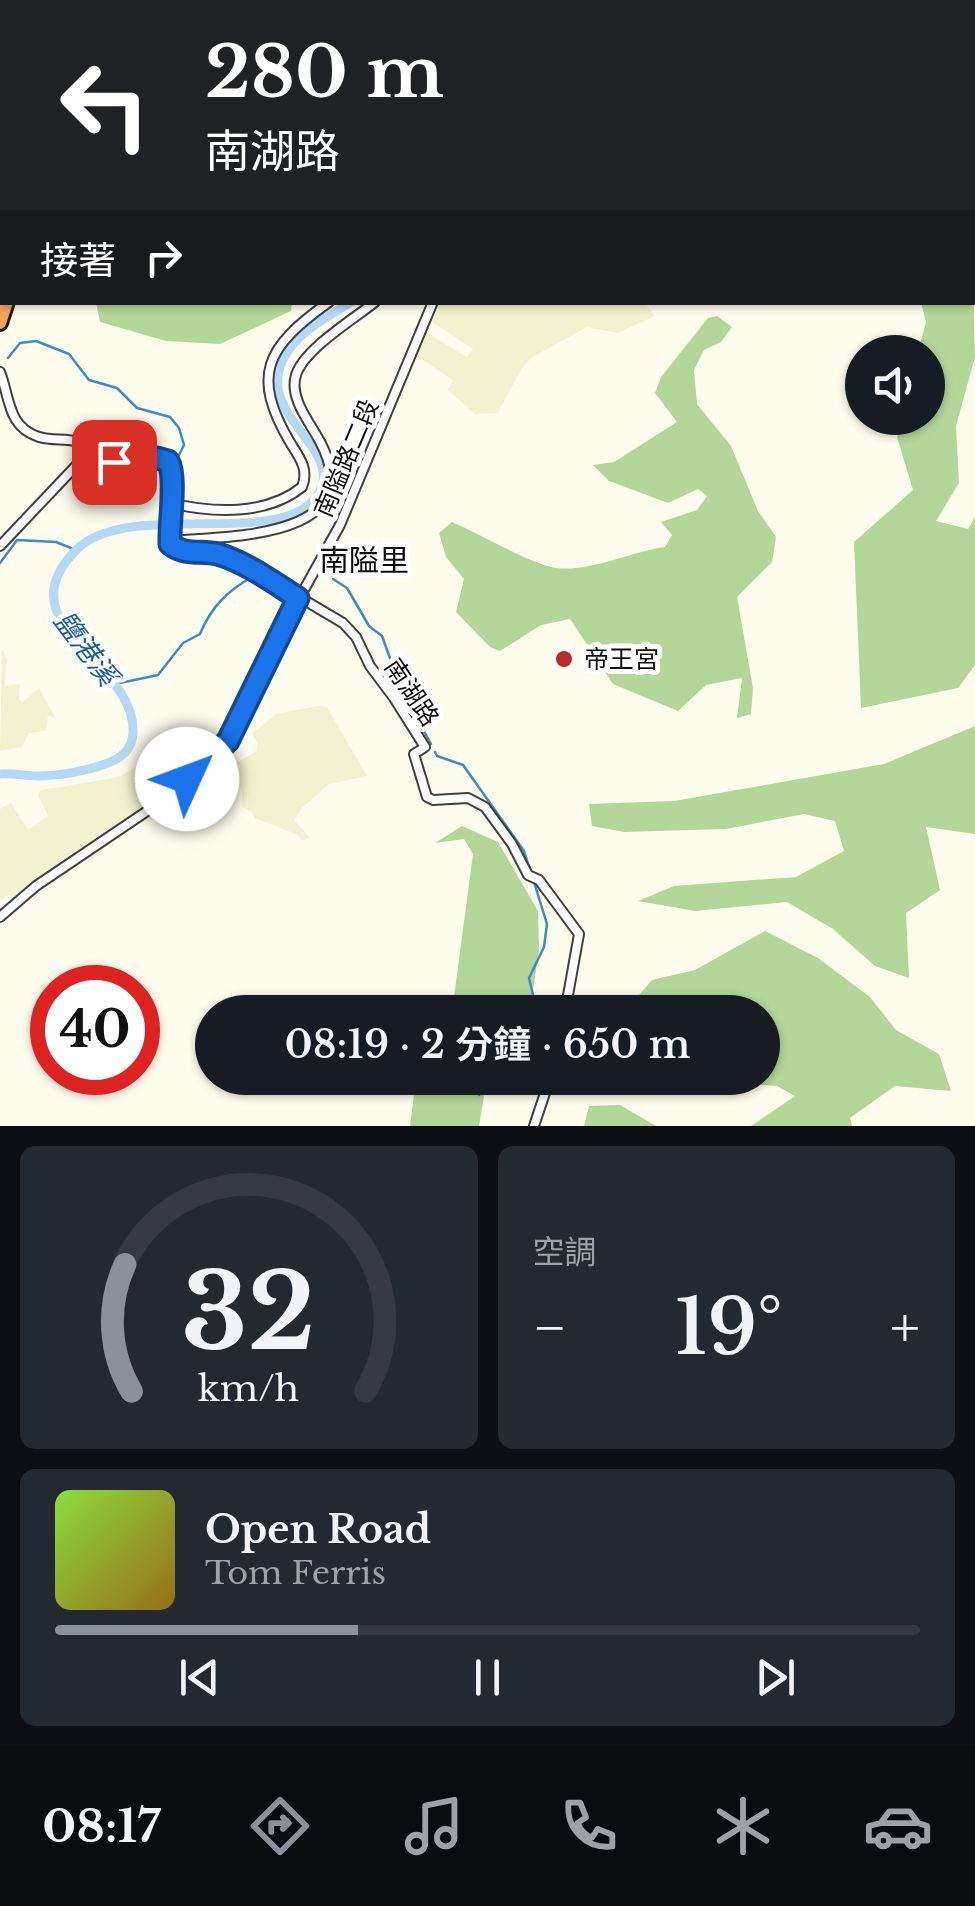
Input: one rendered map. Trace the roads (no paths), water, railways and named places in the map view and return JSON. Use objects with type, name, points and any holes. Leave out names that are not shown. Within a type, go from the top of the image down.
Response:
[{"type":"street","points":[[170,503],[204,512],[267,506],[302,487],[306,478],[304,466],[274,416],[267,392],[269,367],[282,342],[325,305]]},
{"type":"street","points":[[0,372],[9,410],[22,427],[40,438],[80,442],[114,462],[157,458],[168,461],[173,472],[170,541],[266,532],[307,518],[331,487],[328,456],[298,400],[296,376],[300,364],[371,305]]},
{"type":"street","name":"南隘路二段","points":[[0,917],[36,886],[159,803],[215,755],[238,724],[298,598],[340,525],[432,305]]},
{"type":"street","points":[[0,546],[91,450]]},
{"type":"street","name":"南湖路","points":[[170,541],[182,552],[213,553],[245,565],[343,622],[425,747],[414,754],[427,797],[475,800],[484,807],[512,844],[528,875],[538,880],[579,934],[568,995]]},
{"type":"street","points":[[534,1126],[544,1095]]},
{"type":"waterway","name":"鹽港溪","points":[[0,774],[46,776],[81,771],[116,759],[130,744],[133,733],[129,708],[115,685],[62,622],[54,600],[57,576],[77,549],[102,534],[134,527],[277,519],[303,509],[320,491],[323,474],[318,457],[284,405],[278,386],[280,365],[301,336],[346,305]]},
{"type":"waterway","points":[[8,358],[20,343],[36,341],[69,354],[89,380],[117,388],[137,408],[170,417],[179,428],[184,445],[175,469]]},
{"type":"waterway","points":[[0,563],[17,540],[56,542],[76,550]]},
{"type":"waterway","points":[[115,684],[158,675],[183,643],[200,634],[221,600],[254,576]]},
{"type":"waterway","points":[[333,579],[347,588],[369,626],[382,636],[403,694],[431,744]]},
{"type":"waterway","points":[[435,752],[463,765],[524,851],[530,870]]},
{"type":"waterway","points":[[533,995],[529,978],[544,947],[547,924],[534,882]]},
{"type":"place","name":"帝王宮","points":[[564,659]]},
{"type":"district","name":"南隘里","points":[[364,561]]}]
